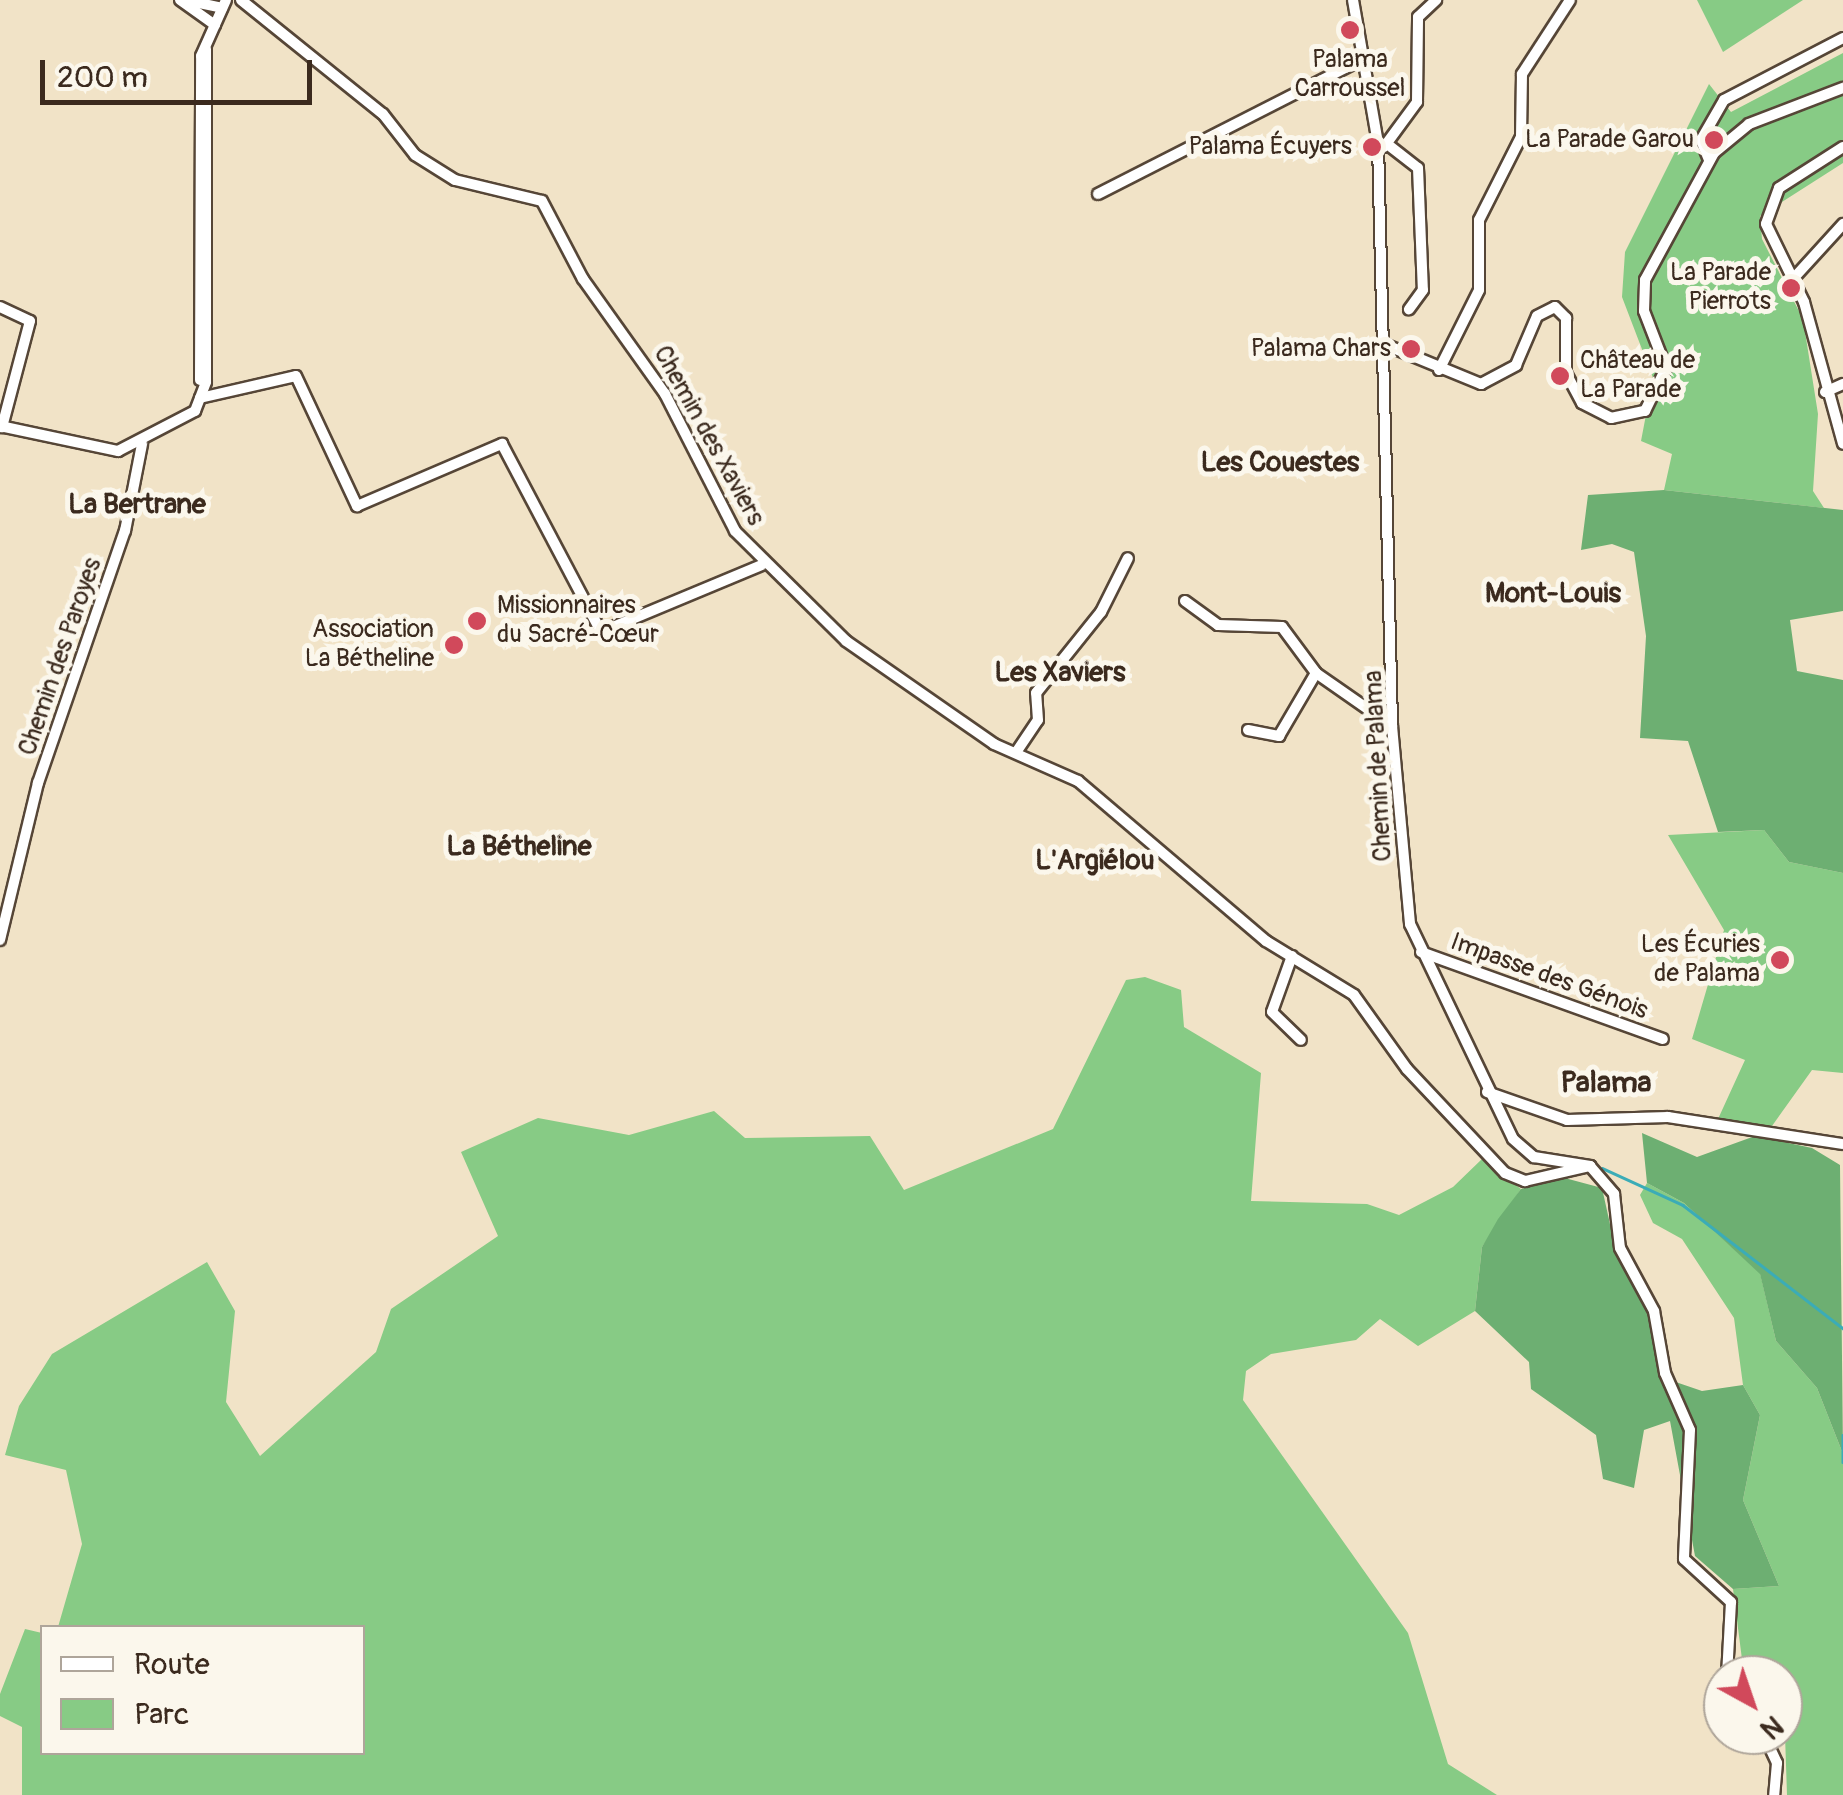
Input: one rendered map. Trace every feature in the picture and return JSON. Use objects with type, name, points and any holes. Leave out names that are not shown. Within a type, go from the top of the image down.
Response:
[{"type":"street","points":[[0,307],[30,321],[1,426],[128,449],[190,417],[201,395],[206,48],[224,4],[183,0]]},
{"type":"street","points":[[183,0],[215,25]]},
{"type":"street","name":"Chemin des Xaviers","points":[[242,0],[384,114],[416,154],[455,180],[542,201],[762,564],[846,642],[1017,752],[1078,781],[1292,956],[1369,1008],[1398,1058],[1505,1174],[1525,1181],[1590,1166]]},
{"type":"street","name":"Chemin de Palama","points":[[1352,0],[1384,147],[1392,726],[1420,952],[1487,1092],[1524,1150],[1590,1166]]},
{"type":"street","points":[[1408,309],[1424,290],[1418,168],[1384,147],[1418,97],[1418,18],[1436,0]]},
{"type":"street","points":[[1439,370],[1479,290],[1479,220],[1521,137],[1522,74],[1570,0]]},
{"type":"street","points":[[1709,160],[1701,140],[1724,100],[1843,38]]},
{"type":"street","points":[[1098,194],[1363,59]]},
{"type":"street","points":[[1386,346],[1475,384],[1501,377],[1537,316],[1555,308],[1566,318],[1566,372],[1582,403],[1612,418],[1645,411],[1666,368],[1644,311],[1644,280],[1709,160],[1749,124],[1843,88]]},
{"type":"street","points":[[1843,147],[1788,181],[1766,210],[1770,244],[1792,280],[1843,444]]},
{"type":"street","points":[[1792,280],[1843,224]]},
{"type":"street","points":[[201,395],[296,376],[357,506],[502,444],[601,632],[762,564]]},
{"type":"street","points":[[1825,392],[1843,384]]},
{"type":"street","name":"Chemin des Paroyes","points":[[0,940],[38,783],[125,531],[142,444]]},
{"type":"street","points":[[1017,752],[1038,720],[1036,692],[1102,612],[1128,558]]},
{"type":"street","points":[[1185,601],[1218,625],[1282,627],[1316,672],[1392,726]]},
{"type":"street","points":[[1248,730],[1279,736],[1316,672]]},
{"type":"street","name":"Impasse des Génois","points":[[1420,952],[1663,1039]]},
{"type":"street","points":[[1292,956],[1272,1012],[1300,1040]]},
{"type":"street","points":[[1487,1092],[1567,1120],[1668,1118],[1843,1144]]},
{"type":"street","points":[[1590,1166],[1614,1194],[1620,1248],[1654,1310],[1665,1373],[1688,1420],[1684,1559],[1730,1602],[1728,1655]]},
{"type":"street","points":[[1773,1755],[1777,1763],[1774,1795]]},
{"type":"green space","points":[[1697,0],[1803,0],[1723,52]]},
{"type":"green space","points":[[1843,53],[1843,163],[1760,216],[1762,239],[1803,319],[1818,414],[1813,491],[1824,508],[1664,490],[1672,454],[1641,441],[1653,378],[1622,297],[1625,252],[1709,84],[1731,112]]},
{"type":"green space","points":[[1664,490],[1843,510],[1843,611],[1790,620],[1797,671],[1843,680],[1843,873],[1789,862],[1764,830],[1718,832],[1688,741],[1640,738],[1646,636],[1634,552],[1612,544],[1581,550],[1588,495]]},
{"type":"green space","name":"Les Écuries de Palama","points":[[1764,830],[1789,862],[1843,873],[1843,1073],[1812,1070],[1772,1126],[1718,1119],[1745,1060],[1692,1039],[1724,930],[1668,835]]},
{"type":"green space","points":[[1145,977],[1181,990],[1184,1027],[1261,1073],[1251,1201],[1367,1204],[1399,1215],[1453,1187],[1482,1159],[1521,1189],[1482,1247],[1475,1311],[1418,1346],[1380,1319],[1356,1340],[1271,1354],[1246,1371],[1243,1400],[1408,1633],[1448,1764],[1497,1795],[22,1795],[22,1727],[0,1716],[0,1694],[25,1629],[40,1633],[40,1755],[365,1755],[365,1625],[59,1625],[82,1544],[66,1470],[5,1455],[19,1406],[52,1354],[207,1262],[235,1311],[226,1402],[260,1456],[376,1352],[391,1309],[498,1236],[461,1152],[538,1118],[629,1135],[714,1111],[745,1138],[870,1136],[904,1190],[1053,1129],[1126,980]]},
{"type":"green space","points":[[1642,1133],[1697,1157],[1755,1136],[1812,1148],[1840,1165],[1843,1454],[1817,1388],[1776,1341],[1760,1274],[1684,1203],[1647,1183]]},
{"type":"green space","points":[[1561,1177],[1602,1188],[1616,1251],[1649,1314],[1661,1377],[1702,1391],[1743,1385],[1760,1415],[1743,1500],[1779,1586],[1733,1589],[1695,1556],[1670,1421],[1644,1430],[1634,1488],[1603,1479],[1596,1435],[1531,1389],[1529,1362],[1475,1311],[1482,1247],[1498,1219],[1521,1189]]},
{"type":"green space","points":[[1647,1183],[1684,1203],[1760,1273],[1776,1341],[1817,1388],[1843,1454],[1843,1795],[1787,1795],[1786,1755],[1803,1755],[1803,1655],[1741,1655],[1733,1589],[1779,1586],[1743,1500],[1760,1415],[1743,1385],[1734,1318],[1682,1239],[1653,1223],[1640,1195]]},
{"type":"waterway","points":[[1602,1168],[1683,1205],[1843,1328]]},
{"type":"waterway","points":[[1843,1435],[1843,1462]]},
{"type":"place","name":"Palama Carroussel","points":[[1350,30]]},
{"type":"place","name":"La Parade Garou","points":[[1714,140]]},
{"type":"place","name":"Palama Écuyers","points":[[1372,147]]},
{"type":"place","name":"La Parade Pierrots","points":[[1791,288]]},
{"type":"place","name":"Palama Chars","points":[[1411,349]]},
{"type":"place","name":"Château de La Parade","points":[[1560,376]]},
{"type":"place","name":"Missionnaires du Sacré-Cœur","points":[[477,621]]},
{"type":"place","name":"Association La Bétheline","points":[[454,645]]},
{"type":"place","name":"Les Écuries de Palama","points":[[1780,960]]},
{"type":"district","name":"Les Couestes","points":[[1280,463]]},
{"type":"district","name":"La Bertrane","points":[[137,505]]},
{"type":"district","name":"Mont-Louis","points":[[1553,594]]},
{"type":"district","name":"Les Xaviers","points":[[1060,673]]},
{"type":"district","name":"La Bétheline","points":[[519,847]]},
{"type":"district","name":"L'Argiélou","points":[[1095,861]]},
{"type":"district","name":"Palama","points":[[1606,1083]]}]
